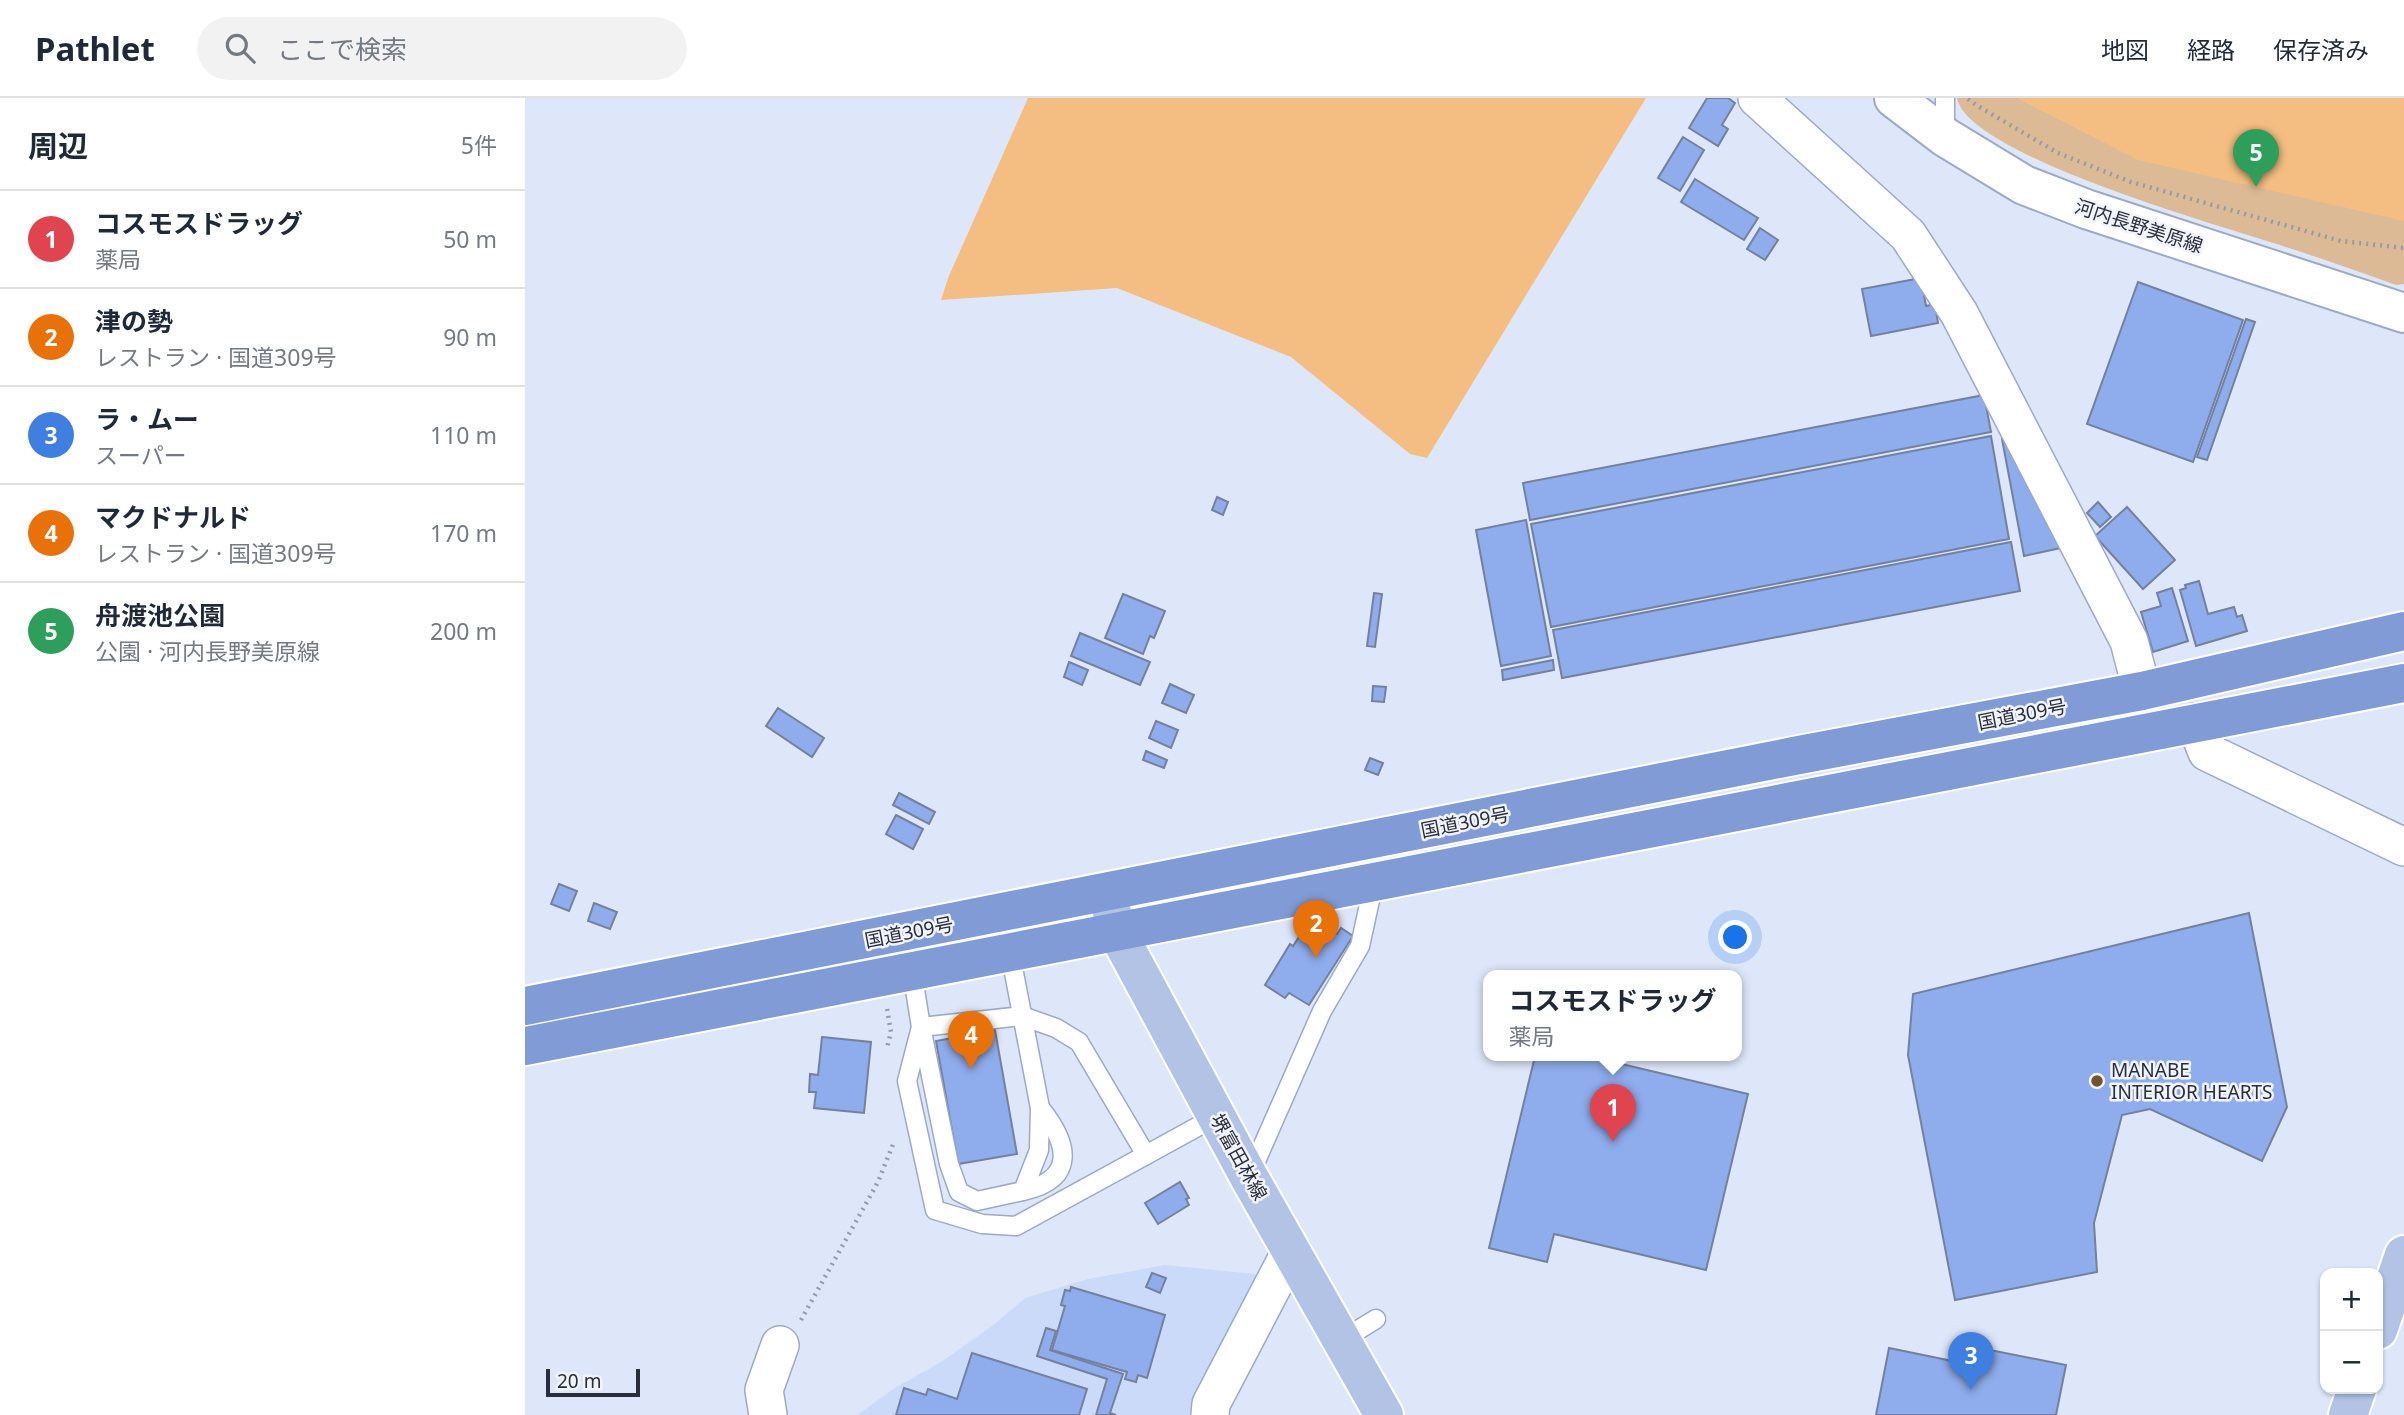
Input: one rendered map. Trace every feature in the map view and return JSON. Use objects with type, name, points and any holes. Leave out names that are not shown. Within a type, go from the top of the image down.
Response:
[{"type":"highway","name":"国道309号","points":[[525,1006],[2142,691],[2404,631]]},
{"type":"highway","name":"国道309号","points":[[525,1046],[2404,683]]},
{"type":"main road","name":"河内長野美原線","points":[[1894,98],[1945,137],[2024,185],[2085,209],[2404,313]]},
{"type":"main road","name":"堺富田林線","points":[[1107,893],[1117,932],[1249,1177],[1384,1415]]},
{"type":"main road","points":[[2383,1316],[2404,1255]]},
{"type":"main road","points":[[2348,1415],[2355,1394]]},
{"type":"street","points":[[1757,98],[1908,235],[1959,313],[2129,641],[2142,691]]},
{"type":"street","points":[[2195,722],[2207,752],[2404,847]]},
{"type":"street","points":[[1210,1415],[1212,1404],[1291,1251]]},
{"type":"street","points":[[768,1415],[764,1390],[780,1345]]},
{"type":"lane","points":[[1945,98],[1945,137]]},
{"type":"lane","points":[[1249,1177],[1322,1011],[1360,946],[1374,882]]},
{"type":"lane","points":[[1010,952],[1039,1108],[1039,1150],[1023,1191]]},
{"type":"lane","points":[[897,974],[921,1027],[949,1164],[960,1192],[977,1201],[1039,1188],[1058,1173],[1064,1152],[1054,1126],[1039,1108]]},
{"type":"lane","points":[[921,1027],[1022,1016],[1056,1028],[1079,1042],[1146,1155]]},
{"type":"lane","points":[[921,1027],[907,1081],[935,1210],[982,1224],[1016,1226],[1217,1116]]},
{"type":"lane","points":[[1342,1340],[1377,1319]]},
{"type":"path","points":[[1968,98],[2058,153],[2131,182],[2341,241],[2404,248]]},
{"type":"path","points":[[886,1056],[897,974]]},
{"type":"path","points":[[780,1345],[795,1329],[878,1182],[894,1141],[895,1131]]},
{"type":"shaded area","points":[[1028,98],[1646,98],[1427,458],[1410,454],[1291,357],[1117,288],[941,300],[948,278]]},
{"type":"shaded area","points":[[1957,98],[2404,98],[2404,284],[2396,285],[2149,203],[2046,163],[2002,142],[1971,120]]},
{"type":"shaded area","points":[[2017,98],[2404,98],[2404,221],[2138,160]]},
{"type":"shaded area","points":[[1165,1265],[1255,1274],[1260,1285],[1198,1415],[857,1415],[895,1388],[941,1362],[992,1326],[1025,1298],[1088,1279]]},
{"type":"building","points":[[1707,98],[1728,98],[1735,103],[1722,125],[1728,129],[1718,146],[1689,128]]},
{"type":"building","points":[[1683,137],[1704,150],[1680,191],[1658,178]]},
{"type":"building","points":[[1695,179],[1758,218],[1744,240],[1681,202]]},
{"type":"building","points":[[1760,228],[1778,240],[1765,260],[1747,249]]},
{"type":"building","points":[[1921,278],[1926,306],[1935,304],[1938,323],[1871,336],[1862,289]]},
{"type":"building","points":[[2138,282],[2243,320],[2193,462],[2087,424]]},
{"type":"building","points":[[2246,319],[2255,322],[2207,460],[2197,457]]},
{"type":"building","points":[[1984,395],[1991,432],[1530,520],[1523,483]]},
{"type":"building","points":[[1991,436],[2009,539],[1551,627],[1531,524]]},
{"type":"building","points":[[2011,437],[2070,546],[2024,556],[2002,439]]},
{"type":"building","points":[[1217,497],[1228,502],[1223,515],[1212,510]]},
{"type":"building","points":[[2098,502],[2111,517],[2100,527],[2087,513]]},
{"type":"building","points":[[2127,507],[2175,560],[2143,589],[2095,536]]},
{"type":"building","points":[[1526,520],[1551,656],[1501,666],[1476,530]]},
{"type":"building","points":[[2011,542],[2020,591],[1562,678],[1553,630]]},
{"type":"building","points":[[2199,581],[2208,614],[2234,607],[2237,617],[2242,615],[2247,631],[2196,646],[2180,590],[2186,588],[2185,585]]},
{"type":"building","points":[[2172,588],[2188,641],[2153,652],[2141,612],[2161,606],[2157,593]]},
{"type":"building","points":[[1374,593],[1382,594],[1375,647],[1367,646]]},
{"type":"building","points":[[1123,594],[1165,611],[1154,638],[1150,636],[1143,654],[1105,638]]},
{"type":"building","points":[[1080,633],[1150,662],[1140,685],[1071,656]]},
{"type":"building","points":[[1553,660],[1554,670],[1503,680],[1502,670]]},
{"type":"building","points":[[1069,662],[1088,670],[1082,685],[1064,677]]},
{"type":"building","points":[[1170,684],[1194,695],[1186,713],[1162,703]]},
{"type":"building","points":[[1373,686],[1386,687],[1384,702],[1372,701]]},
{"type":"building","points":[[778,708],[824,738],[812,757],[766,726]]},
{"type":"building","points":[[1156,721],[1178,730],[1171,748],[1149,738]]},
{"type":"building","points":[[1146,751],[1167,760],[1164,768],[1143,760]]},
{"type":"building","points":[[1370,758],[1383,763],[1378,775],[1365,770]]},
{"type":"building","points":[[899,793],[935,812],[929,824],[893,805]]},
{"type":"building","points":[[896,815],[923,829],[913,849],[886,834]]},
{"type":"building","points":[[559,884],[577,891],[569,911],[551,904]]},
{"type":"building","points":[[594,903],[617,912],[610,929],[588,921]]},
{"type":"building","name":"MANABE INTERIOR HEARTS","points":[[2249,913],[2287,1107],[2262,1161],[2150,1109],[2122,1115],[2094,1223],[2097,1272],[1955,1300],[1908,1055],[1913,994]]},
{"type":"building","points":[[1321,924],[1337,934],[1341,928],[1353,936],[1309,1005],[1289,993],[1285,998],[1265,985],[1290,944],[1293,946],[1306,926],[1316,932]]},
{"type":"building","points":[[995,1030],[1017,1154],[958,1164],[936,1041]]},
{"type":"building","points":[[822,1037],[871,1042],[864,1113],[814,1108],[816,1092],[809,1092],[810,1074],[818,1075]]},
{"type":"building","points":[[1534,1061],[1609,1061],[1748,1094],[1706,1270],[1554,1234],[1547,1262],[1489,1248]]},
{"type":"building","points":[[1180,1182],[1189,1198],[1186,1199],[1189,1205],[1158,1224],[1145,1203]]},
{"type":"building","points":[[1152,1273],[1166,1278],[1160,1293],[1146,1287]]},
{"type":"building","points":[[1071,1287],[1165,1315],[1147,1378],[1138,1375],[1136,1382],[1125,1379],[1127,1372],[1052,1350],[1065,1306],[1061,1305],[1065,1290],[1070,1291]]},
{"type":"building","points":[[1046,1328],[1056,1331],[1050,1350],[1123,1374],[1110,1413],[1116,1415],[1096,1415],[1107,1379],[1037,1356]]},
{"type":"building","points":[[1970,1346],[2066,1365],[2056,1415],[1876,1415],[1889,1348],[1967,1364]]},
{"type":"building","points":[[972,1353],[1087,1389],[1079,1415],[896,1415],[904,1388],[926,1395],[928,1389],[957,1399]]},
{"type":"place","name":"舟渡池公園","points":[[2256,187]]},
{"type":"place","name":"津の勢","points":[[1316,958]]},
{"type":"place","name":"マクドナルド","points":[[971,1069]]},
{"type":"place","name":"MANABE INTERIOR HEARTS","points":[[2097,1081]]},
{"type":"place","name":"コスモスドラッグ","points":[[1613,1142]]},
{"type":"place","name":"ラ・ムー","points":[[1971,1390]]}]
